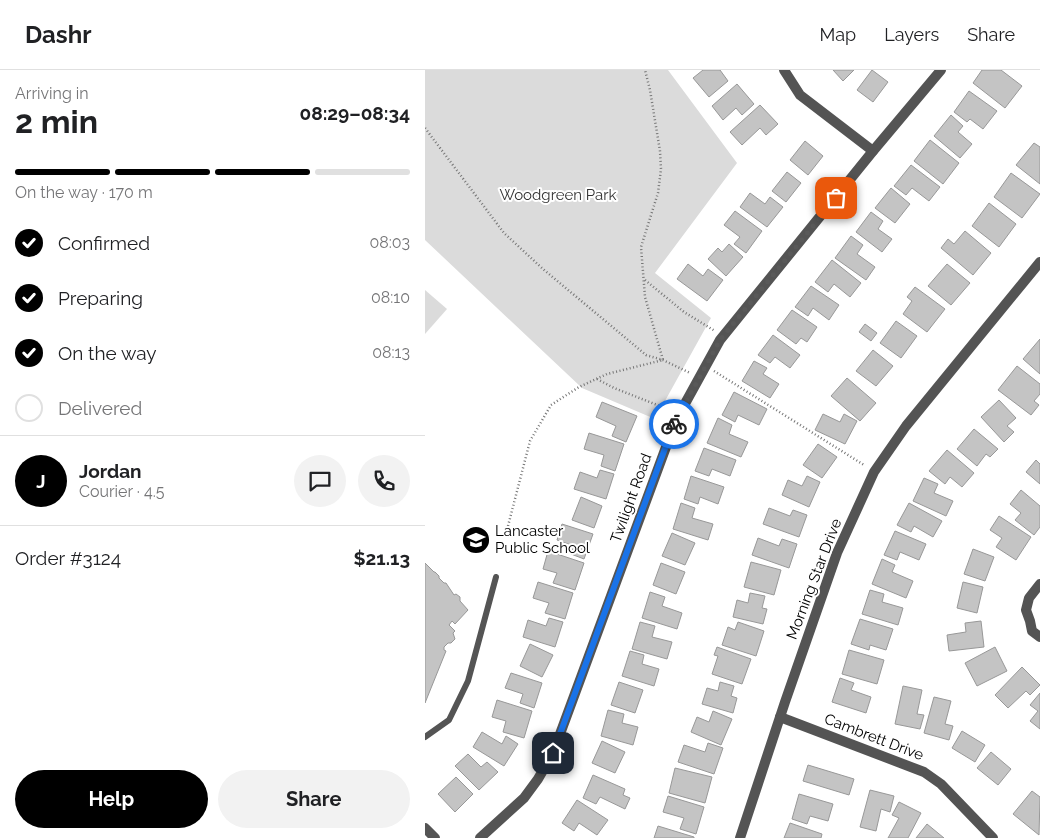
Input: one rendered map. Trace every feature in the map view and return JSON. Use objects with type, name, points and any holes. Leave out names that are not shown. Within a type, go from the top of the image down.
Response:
[{"type":"street","points":[[784,70],[800,95],[873,151]]},
{"type":"street","name":"Twilight Road","points":[[480,838],[523,798],[538,779],[553,753],[676,420],[723,336],[941,70]]},
{"type":"street","name":"Morning Star Drive","points":[[739,838],[837,552],[875,472],[906,426],[1040,262]]},
{"type":"street","points":[[1040,584],[1029,598],[1026,610],[1032,631],[1040,638]]},
{"type":"street","name":"Cambrett Drive","points":[[780,717],[924,772],[941,784],[993,838]]},
{"type":"street","points":[[425,828],[435,838]]},
{"type":"lane","points":[[425,737],[449,720],[468,681],[496,577]]},
{"type":"path","points":[[645,70],[660,151],[661,169],[658,193],[641,246],[645,298],[663,360]]},
{"type":"path","points":[[425,128],[503,233],[646,355],[663,360],[700,378]]},
{"type":"path","points":[[644,278],[684,312],[723,336]]},
{"type":"path","points":[[508,526],[530,441],[551,405],[579,387],[607,374],[663,360]]},
{"type":"path","points":[[706,366],[875,472]]},
{"type":"path","points":[[597,379],[614,388],[679,414]]},
{"type":"green space","name":"Woodgreen Park","points":[[425,70],[668,70],[737,163],[655,273],[711,318],[655,419],[582,388],[425,240]]},
{"type":"green space","points":[[425,290],[447,309],[425,334]]},
{"type":"building","points":[[703,70],[720,70],[728,81],[709,97],[693,78]]},
{"type":"building","points":[[833,70],[854,70],[843,81]]},
{"type":"building","points":[[872,70],[888,82],[873,102],[857,90]]},
{"type":"building","points":[[982,70],[1001,70],[1022,86],[1005,108],[973,83]]},
{"type":"building","points":[[737,84],[754,104],[742,115],[736,108],[723,120],[712,106]]},
{"type":"building","points":[[969,91],[997,111],[983,129],[970,119],[967,122],[954,112]]},
{"type":"building","points":[[760,105],[778,124],[766,135],[760,128],[742,145],[730,132]]},
{"type":"building","points":[[951,115],[963,126],[958,132],[972,144],[960,158],[934,136]]},
{"type":"building","points":[[930,140],[959,163],[943,184],[914,161]]},
{"type":"building","points":[[805,141],[823,156],[808,175],[790,160]]},
{"type":"building","points":[[1034,143],[1040,147],[1040,184],[1016,165]]},
{"type":"building","points":[[911,165],[940,187],[929,201],[912,188],[906,195],[894,186]]},
{"type":"building","points":[[787,172],[801,183],[786,202],[772,191]]},
{"type":"building","points":[[1011,173],[1040,194],[1022,218],[994,197]]},
{"type":"building","points":[[891,188],[910,204],[895,223],[875,208]]},
{"type":"building","points":[[750,193],[765,204],[770,197],[783,207],[767,227],[740,207]]},
{"type":"building","points":[[989,203],[1016,224],[999,247],[972,226]]},
{"type":"building","points":[[735,211],[762,231],[746,253],[734,244],[740,237],[724,225]]},
{"type":"building","points":[[871,212],[883,221],[878,229],[892,239],[882,252],[856,232]]},
{"type":"building","points":[[965,231],[991,253],[973,275],[941,248],[948,239],[954,244]]},
{"type":"building","points":[[851,236],[863,245],[857,254],[875,267],[866,280],[835,258]]},
{"type":"building","points":[[729,244],[743,257],[726,276],[708,259],[718,248],[722,252]]},
{"type":"building","points":[[832,260],[861,283],[850,297],[834,284],[828,292],[815,282]]},
{"type":"building","points":[[688,264],[703,276],[708,269],[723,280],[707,301],[677,279]]},
{"type":"building","points":[[947,264],[970,283],[951,305],[928,286]]},
{"type":"building","points":[[811,286],[839,305],[829,320],[813,308],[808,316],[795,307]]},
{"type":"building","points":[[915,287],[945,309],[927,332],[903,314],[912,301],[907,297]]},
{"type":"building","points":[[792,310],[817,327],[807,342],[801,338],[796,344],[777,330]]},
{"type":"building","points":[[896,321],[917,336],[901,358],[880,343]]},
{"type":"building","points":[[865,324],[877,333],[871,341],[859,332]]},
{"type":"building","points":[[773,335],[800,355],[790,368],[775,357],[770,363],[758,355]]},
{"type":"building","points":[[1040,339],[1040,374],[1023,359]]},
{"type":"building","points":[[873,350],[893,366],[876,386],[856,371]]},
{"type":"building","points":[[754,361],[767,368],[763,374],[779,384],[770,398],[742,381]]},
{"type":"building","points":[[1017,366],[1040,384],[1040,394],[1034,401],[1039,405],[1031,415],[998,390]]},
{"type":"building","points":[[847,378],[876,403],[860,421],[831,396]]},
{"type":"building","points":[[734,392],[767,409],[759,425],[738,415],[735,422],[722,415]]},
{"type":"building","points":[[999,400],[1016,418],[1007,426],[1014,432],[1004,442],[981,417]]},
{"type":"building","points":[[602,402],[637,416],[626,442],[612,436],[616,426],[596,417]]},
{"type":"building","points":[[823,414],[840,422],[844,414],[857,421],[845,444],[815,430]]},
{"type":"building","points":[[718,418],[732,425],[729,434],[748,442],[741,457],[707,443]]},
{"type":"building","points":[[974,429],[998,449],[990,457],[986,454],[977,466],[957,449]]},
{"type":"building","points":[[589,433],[624,444],[615,471],[601,466],[604,455],[584,449]]},
{"type":"building","points":[[818,444],[837,457],[822,478],[803,465]]},
{"type":"building","points":[[704,448],[736,460],[730,476],[712,469],[709,476],[695,471]]},
{"type":"building","points":[[947,450],[974,473],[962,487],[950,477],[945,484],[929,471]]},
{"type":"building","points":[[1036,460],[1040,464],[1040,484],[1026,472]]},
{"type":"building","points":[[600,470],[614,474],[606,499],[574,489],[580,472],[597,478]]},
{"type":"building","points":[[691,476],[724,487],[718,504],[700,497],[698,504],[684,499]]},
{"type":"building","points":[[807,476],[820,482],[809,507],[782,495],[788,480],[802,486]]},
{"type":"building","points":[[924,478],[938,484],[934,493],[953,501],[946,516],[913,501]]},
{"type":"building","points":[[1021,490],[1040,506],[1040,527],[1034,535],[1015,520],[1021,513],[1010,504]]},
{"type":"building","points":[[581,497],[602,506],[594,528],[572,520]]},
{"type":"building","points":[[681,503],[695,508],[692,518],[713,524],[708,540],[673,529]]},
{"type":"building","points":[[909,503],[942,521],[933,537],[914,526],[911,532],[897,525]]},
{"type":"building","points":[[769,508],[790,516],[793,510],[807,515],[799,537],[763,524]]},
{"type":"building","points":[[999,516],[1031,537],[1016,560],[996,547],[1002,538],[990,530]]},
{"type":"building","points":[[562,524],[593,534],[584,559],[571,554],[574,546],[557,540]]},
{"type":"building","points":[[895,531],[926,544],[919,560],[900,552],[897,560],[884,555]]},
{"type":"building","points":[[672,533],[695,543],[685,565],[662,556]]},
{"type":"building","points":[[758,538],[779,546],[782,539],[797,544],[789,568],[752,555]]},
{"type":"building","points":[[973,549],[994,557],[985,581],[964,574]]},
{"type":"building","points":[[548,551],[584,563],[575,590],[553,583],[557,573],[543,569]]},
{"type":"building","points":[[882,559],[895,565],[892,572],[913,581],[906,598],[872,584]]},
{"type":"building","points":[[751,562],[781,570],[774,595],[744,587]]},
{"type":"building","points":[[425,563],[446,583],[454,595],[456,594],[460,597],[460,601],[468,610],[455,624],[452,621],[449,625],[455,631],[453,633],[455,639],[444,647],[446,651],[425,703]]},
{"type":"building","points":[[661,563],[685,572],[676,594],[653,585]]},
{"type":"building","points":[[538,582],[573,593],[565,619],[545,613],[549,603],[533,598]]},
{"type":"building","points":[[963,582],[983,587],[977,613],[957,608]]},
{"type":"building","points":[[870,590],[884,594],[882,602],[903,608],[898,625],[862,614]]},
{"type":"building","points":[[650,592],[665,597],[662,606],[682,613],[677,629],[642,618]]},
{"type":"building","points":[[750,593],[765,596],[762,608],[767,609],[763,624],[733,617],[737,600],[748,603]]},
{"type":"building","points":[[549,618],[563,622],[555,647],[523,637],[528,620],[546,626]]},
{"type":"building","points":[[860,619],[893,629],[886,650],[870,645],[869,650],[851,644]]},
{"type":"building","points":[[981,621],[984,647],[949,651],[947,635],[966,632],[965,623]]},
{"type":"building","points":[[640,622],[655,626],[652,637],[672,642],[667,659],[632,649]]},
{"type":"building","points":[[738,622],[764,631],[756,656],[722,645],[728,627],[735,630]]},
{"type":"building","points":[[530,644],[553,655],[542,677],[520,666]]},
{"type":"building","points":[[717,647],[751,659],[742,684],[712,674],[718,656],[714,655]]},
{"type":"building","points":[[995,647],[1007,671],[977,686],[965,663]]},
{"type":"building","points":[[849,650],[884,660],[877,684],[842,674]]},
{"type":"building","points":[[630,651],[644,655],[642,664],[659,669],[654,686],[622,676]]},
{"type":"building","points":[[1022,667],[1040,685],[1030,695],[1026,691],[1008,708],[995,695]]},
{"type":"building","points":[[511,673],[542,683],[534,708],[520,703],[523,694],[505,688]]},
{"type":"building","points":[[840,678],[854,683],[851,690],[871,697],[866,713],[832,702]]},
{"type":"building","points":[[619,682],[643,690],[635,713],[611,705]]},
{"type":"building","points":[[720,682],[734,686],[731,696],[737,698],[733,713],[702,704],[707,688],[718,691]]},
{"type":"building","points":[[903,686],[922,690],[917,714],[924,715],[920,729],[895,724]]},
{"type":"building","points":[[1040,693],[1040,729],[1030,721],[1038,711],[1030,705]]},
{"type":"building","points":[[934,697],[951,701],[945,724],[953,726],[949,740],[924,733]]},
{"type":"building","points":[[497,700],[532,711],[524,738],[503,732],[506,721],[492,717]]},
{"type":"building","points":[[608,710],[624,714],[622,723],[638,727],[633,745],[601,736]]},
{"type":"building","points":[[713,711],[732,719],[721,745],[691,732],[697,717],[709,722]]},
{"type":"building","points":[[962,731],[985,745],[975,762],[952,748]]},
{"type":"building","points":[[482,732],[502,744],[506,736],[518,744],[504,766],[473,747]]},
{"type":"building","points":[[602,741],[625,752],[615,773],[592,763]]},
{"type":"building","points":[[708,743],[723,748],[714,774],[678,762],[684,745],[705,752]]},
{"type":"building","points":[[991,752],[1011,769],[998,785],[977,768]]},
{"type":"building","points":[[468,754],[481,767],[487,762],[498,772],[479,790],[455,766]]},
{"type":"building","points":[[808,765],[854,779],[849,795],[803,781]]},
{"type":"building","points":[[675,768],[712,777],[705,803],[669,793]]},
{"type":"building","points":[[593,775],[625,789],[623,795],[630,798],[625,809],[600,797],[596,804],[583,798]]},
{"type":"building","points":[[456,777],[473,794],[455,812],[438,794]]},
{"type":"building","points":[[870,790],[894,796],[890,812],[881,809],[876,831],[860,827]]},
{"type":"building","points":[[1032,791],[1040,797],[1039,835],[1013,814]]},
{"type":"building","points":[[799,794],[833,804],[828,821],[810,816],[807,824],[792,819]]},
{"type":"building","points":[[668,796],[704,807],[696,834],[680,829],[684,818],[663,812]]},
{"type":"building","points":[[577,800],[608,820],[597,835],[579,823],[574,831],[562,823]]},
{"type":"building","points":[[899,802],[921,813],[908,838],[888,838],[899,818],[892,815]]},
{"type":"building","points":[[790,823],[822,834],[821,838],[784,838]]},
{"type":"building","points":[[927,824],[944,838],[916,838]]},
{"type":"building","points":[[658,826],[694,837],[694,838],[654,838]]},
{"type":"way so far","points":[[674,424],[720,340],[836,198]]},
{"type":"place","name":"Lancaster Public School","points":[[476,540]]},
{"type":"route","points":[[553,753],[674,424]]}]
